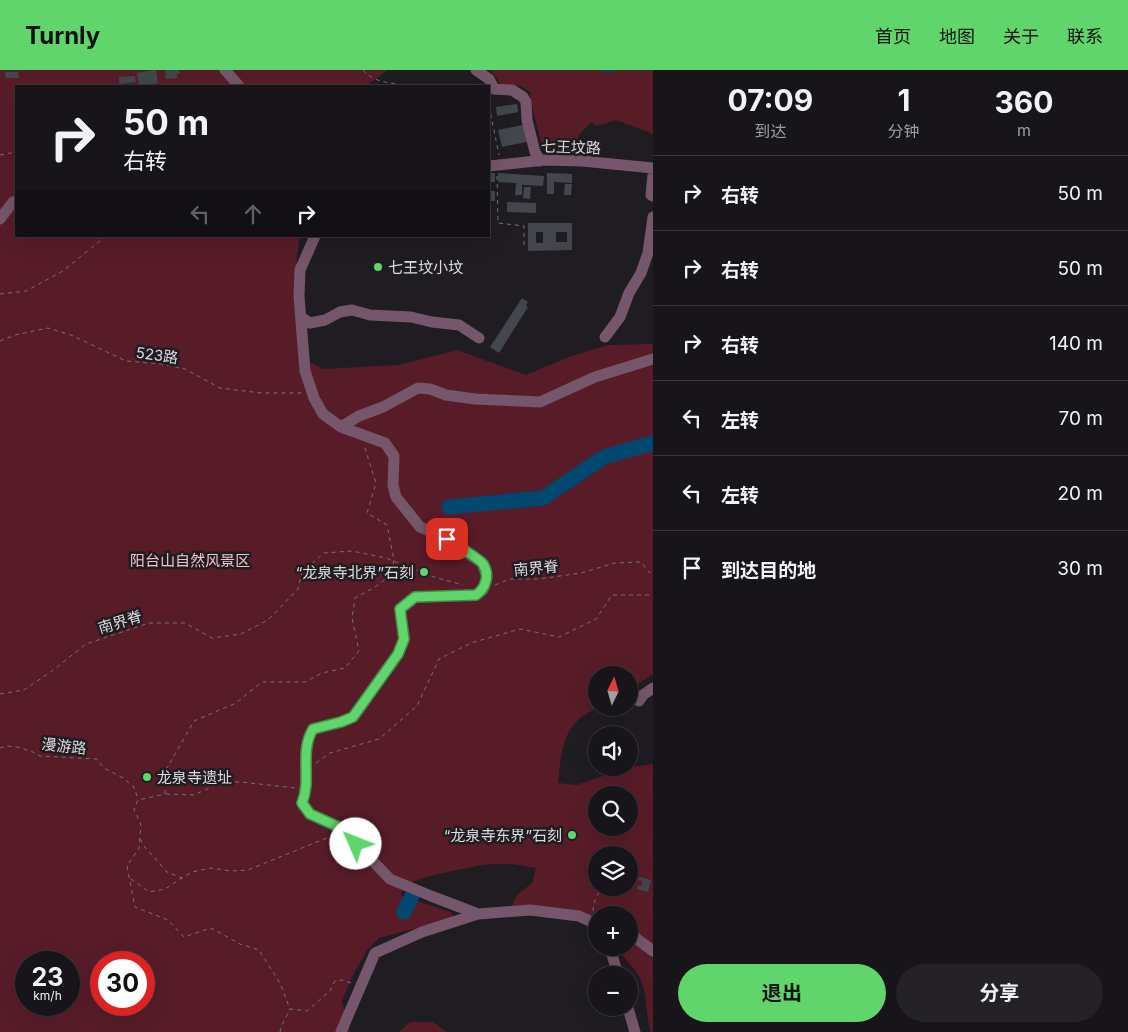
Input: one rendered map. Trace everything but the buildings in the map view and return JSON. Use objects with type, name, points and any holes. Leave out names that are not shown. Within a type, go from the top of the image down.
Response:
[{"type":"street","points":[[225,70],[239,85]]},
{"type":"street","points":[[476,70],[489,79],[494,89],[512,90],[523,97],[526,102],[527,120],[535,152],[540,161]]},
{"type":"street","name":"七王坟路","points":[[495,166],[540,161],[582,161],[653,168]]},
{"type":"street","points":[[653,175],[651,194],[653,196]]},
{"type":"street","points":[[0,219],[15,201]]},
{"type":"street","points":[[604,337],[620,317],[629,293],[641,273],[648,253],[653,217]]},
{"type":"street","points":[[315,237],[300,270],[299,296],[305,371],[314,398],[323,414],[341,427],[385,442],[394,456],[393,485],[396,497],[420,527],[447,539],[482,563],[487,577],[483,590],[476,595],[415,597],[400,609],[404,639],[398,654],[353,717],[313,729],[307,738],[305,791],[302,803],[310,814],[341,828],[390,879],[478,914]]},
{"type":"street","points":[[302,318],[310,323],[325,320],[340,312],[352,310],[370,315],[411,316],[432,322],[459,325],[479,338]]},
{"type":"street","points":[[341,427],[359,416],[383,408],[418,388],[430,389],[446,395],[475,399],[540,402],[596,377],[653,359]]},
{"type":"street","points":[[639,701],[643,695],[653,688]]},
{"type":"street","points":[[341,1032],[375,953],[422,932],[478,914],[530,910],[579,916],[588,920]]},
{"type":"street","points":[[638,941],[653,951]]},
{"type":"street","points":[[630,1016],[635,1032]]},
{"type":"path","points":[[363,70],[370,78],[402,85]]},
{"type":"path","points":[[490,116],[498,223],[524,226],[524,246]]},
{"type":"path","points":[[0,155],[15,152]]},
{"type":"path","points":[[0,294],[26,291],[63,272],[105,237]]},
{"type":"path","name":"523路","points":[[0,341],[48,328],[71,335],[126,361],[161,364],[185,369],[220,388],[261,393],[302,393],[314,398]]},
{"type":"path","points":[[165,794],[167,768],[194,721],[236,703],[262,682],[305,682],[322,672],[345,668],[359,650],[352,618],[355,598],[376,587],[394,573],[394,562],[387,524],[367,513],[376,483],[361,435]]},
{"type":"path","name":"南界脊","points":[[0,694],[24,690],[86,644],[149,623],[184,623],[212,638],[241,634],[268,620],[298,589],[302,572],[324,553],[352,552],[386,558],[434,577],[464,585]]},
{"type":"path","name":"南界脊","points":[[483,590],[510,579],[539,579],[581,573],[615,562],[641,562],[653,576]]},
{"type":"path","points":[[305,770],[330,753],[379,739],[417,706],[439,660],[471,642],[520,629],[559,636],[596,618],[612,595],[653,595]]},
{"type":"path","name":"漫游路","points":[[0,748],[6,746],[17,747],[40,756],[97,758],[104,768],[123,778],[134,787],[138,800]]},
{"type":"path","points":[[280,1032],[290,1009],[280,983],[258,950],[240,944],[211,928],[184,937],[168,920],[135,907],[127,866],[139,848],[141,825],[134,809],[138,800],[165,794],[194,794],[222,782],[290,787],[305,791]]},
{"type":"path","points":[[130,878],[149,892],[165,890],[192,872],[211,868],[231,871],[248,870],[305,846],[345,832]]},
{"type":"path","points":[[140,838],[144,846],[167,872],[182,878]]},
{"type":"path","points":[[290,1009],[307,1011],[330,991],[335,981],[342,980],[361,987]]},
{"type":"green space","name":"阳台山自然风景区","points":[[0,70],[388,70],[367,85],[15,85],[15,237],[300,237],[295,298],[305,360],[323,369],[398,365],[457,350],[526,375],[569,357],[608,345],[653,344],[653,674],[638,684],[638,666],[588,666],[588,712],[570,730],[566,738],[558,783],[577,785],[603,776],[638,776],[638,766],[653,764],[653,1032],[651,1032],[649,1025],[645,995],[638,975],[638,966],[631,966],[623,956],[638,956],[638,906],[588,906],[588,922],[510,910],[517,895],[532,883],[536,868],[515,864],[485,865],[434,875],[406,885],[401,895],[453,913],[451,914],[458,917],[379,938],[368,949],[353,975],[342,1001],[350,1032],[0,1032]]},
{"type":"green space","points":[[490,70],[653,70],[653,135],[616,120],[597,126],[591,122],[579,135],[570,155],[543,150],[530,98],[531,93],[521,86],[500,83]]},
{"type":"green space","points":[[410,1022],[433,1022],[447,1032],[399,1032]]},
{"type":"waterway","points":[[600,70],[616,70]]},
{"type":"waterway","points":[[449,507],[543,498],[604,457],[653,443]]},
{"type":"waterway","points":[[404,912],[412,896]]},
{"type":"place","name":"七王坟小坟","points":[[378,267]]},
{"type":"place","name":"“龙泉寺北界”石刻","points":[[424,572]]},
{"type":"place","name":"龙泉寺遗址","points":[[147,777]]},
{"type":"place","name":"“龙泉寺东界”石刻","points":[[572,835]]},
{"type":"route","points":[[356,844],[341,828],[310,814],[302,803],[305,795],[307,738],[313,729],[353,717],[398,654],[404,639],[400,609],[415,597],[476,595],[483,590],[487,577],[482,563],[447,539]]}]
